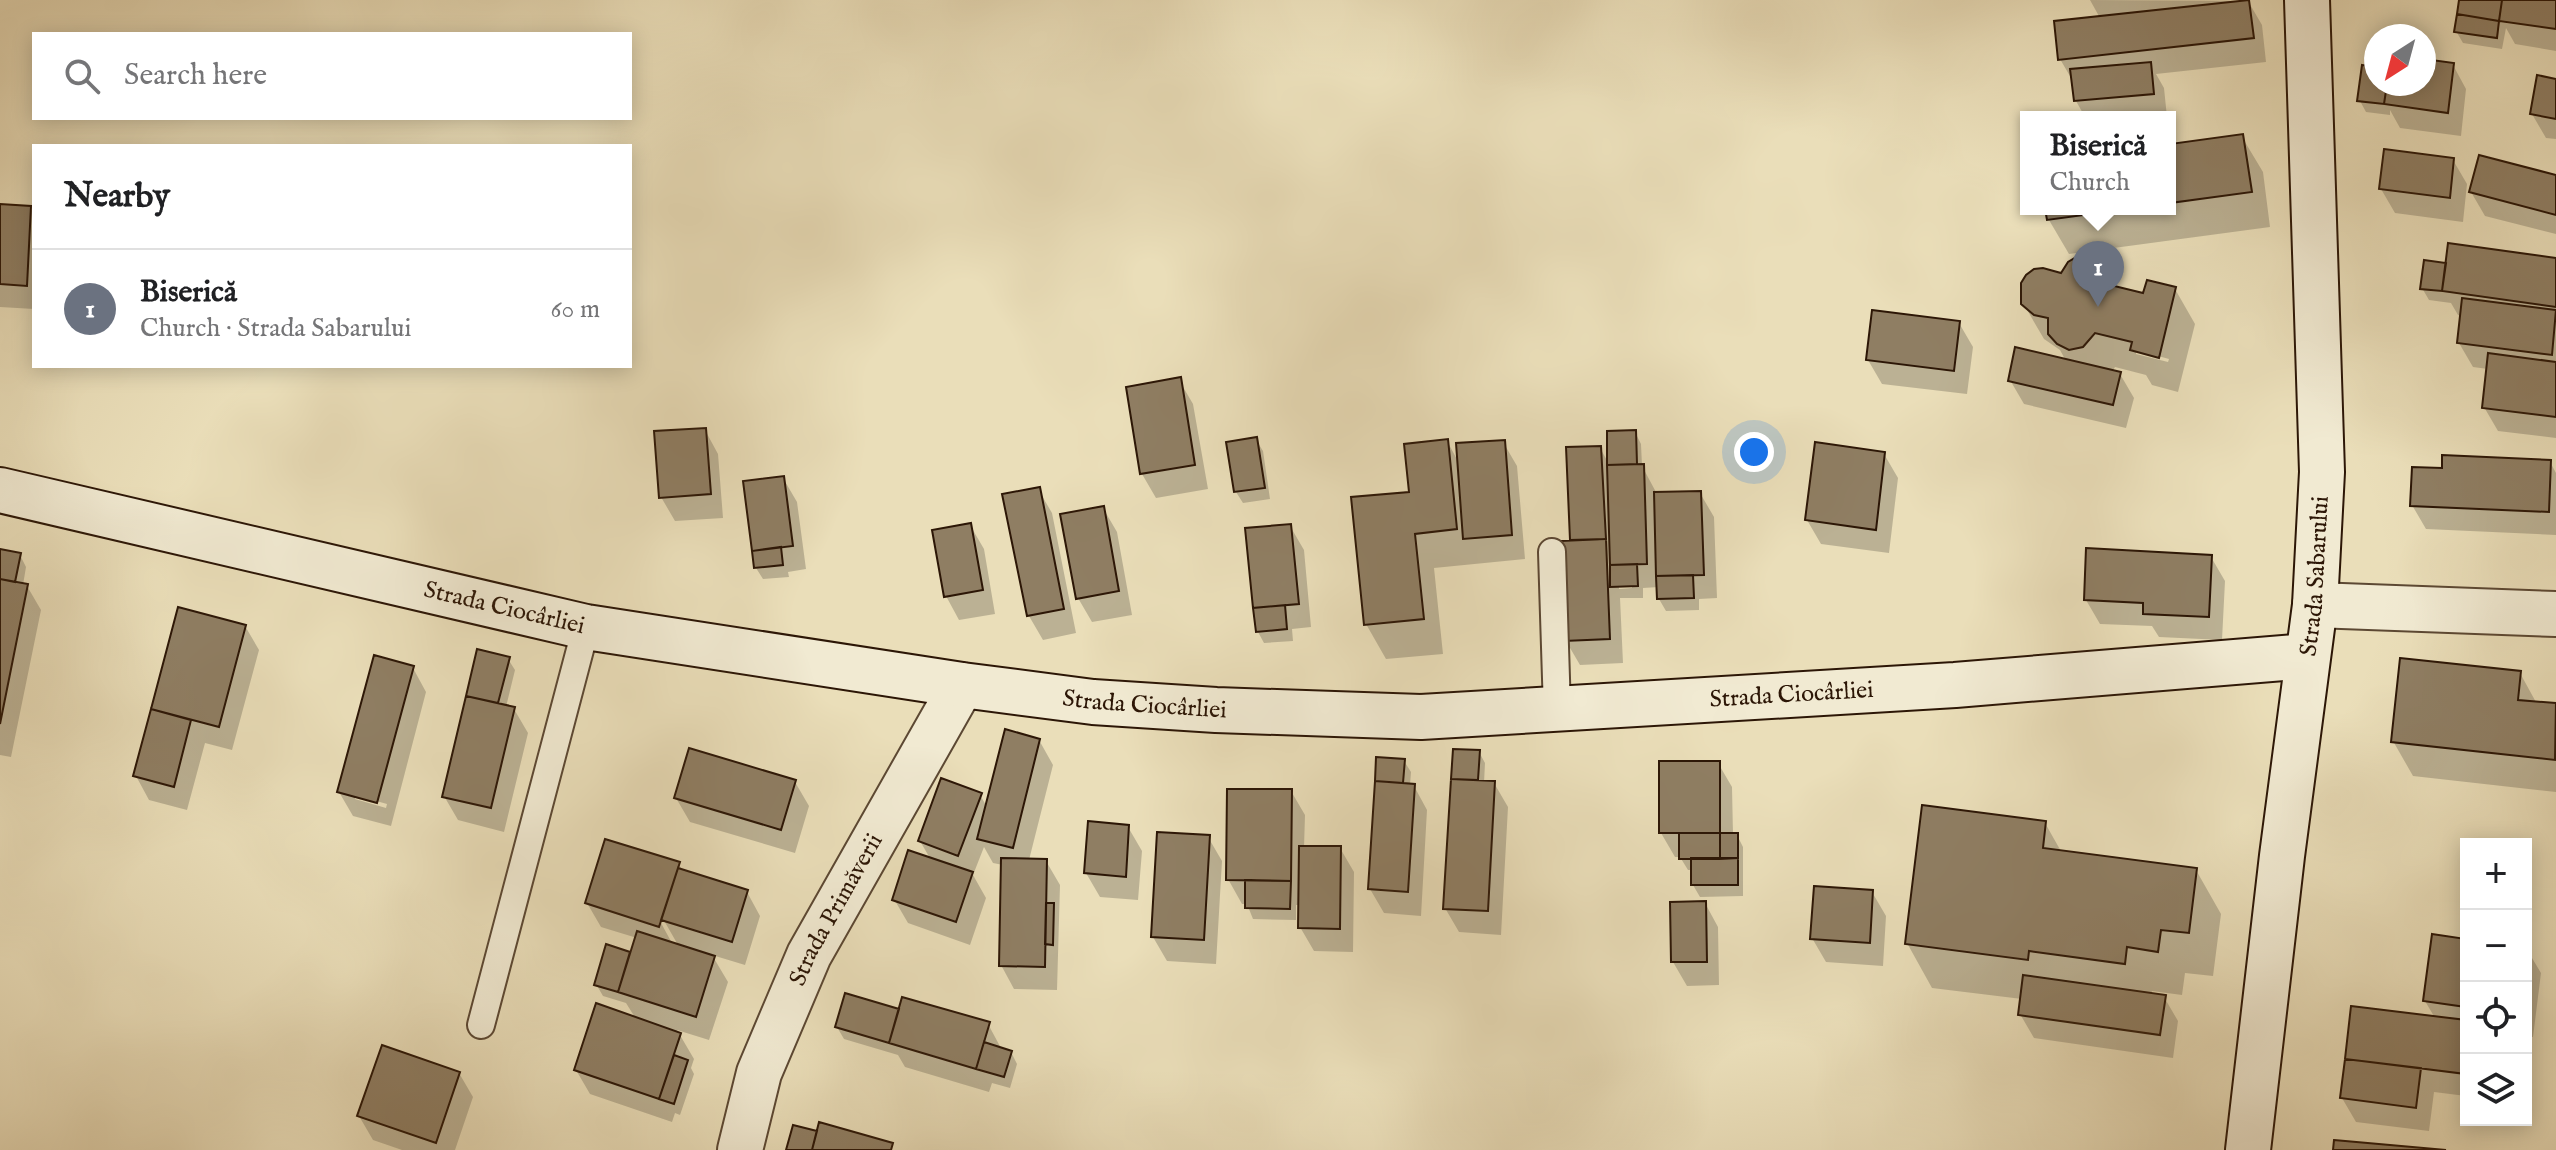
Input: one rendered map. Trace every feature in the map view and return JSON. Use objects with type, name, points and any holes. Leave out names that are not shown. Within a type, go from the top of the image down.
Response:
[{"type":"street","name":"Strada Sabarului","points":[[2248,1150],[2315,605],[2322,472],[2307,0]]},
{"type":"street","name":"Strada Ciocârliei","points":[[0,490],[586,627],[1093,702],[1421,717],[2059,678],[2307,656]]},
{"type":"street","points":[[2315,605],[2556,614]]},
{"type":"street","name":"Strada Primăverii","points":[[740,1150],[759,1073],[809,955],[962,685]]},
{"type":"lane","points":[[1552,552],[1557,710]]},
{"type":"lane","points":[[481,1025],[586,627]]},
{"type":"building","points":[[2249,0],[2254,38],[2058,60],[2054,21]]},
{"type":"building","points":[[2459,0],[2502,0],[2499,21],[2457,14]]},
{"type":"building","points":[[2502,0],[2556,0],[2556,29],[2499,21]]},
{"type":"building","points":[[2457,14],[2499,21],[2497,38],[2454,32]]},
{"type":"building","points":[[2436,61],[2454,63],[2448,113],[2384,104],[2385,96],[2436,96]]},
{"type":"building","points":[[2151,62],[2154,94],[2074,101],[2070,69]]},
{"type":"building","points":[[2364,65],[2364,96],[2385,96],[2384,104],[2357,101]]},
{"type":"building","points":[[2537,75],[2556,79],[2556,119],[2530,114]]},
{"type":"building","points":[[2243,134],[2252,192],[2176,202],[2176,143]]},
{"type":"building","points":[[2384,149],[2454,158],[2450,198],[2379,189]]},
{"type":"building","points":[[2479,155],[2556,175],[2556,215],[2469,192]]},
{"type":"building","points":[[0,204],[31,206],[27,286],[0,284]]},
{"type":"building","points":[[2046,215],[2084,215],[2047,220]]},
{"type":"building","points":[[2448,243],[2556,258],[2556,307],[2442,291]]},
{"type":"building","points":[[2078,256],[2089,256],[2102,265],[2106,272],[2106,284],[2143,293],[2147,280],[2176,287],[2159,358],[2130,350],[2132,342],[2095,333],[2083,347],[2069,350],[2057,344],[2048,334],[2048,318],[2034,315],[2021,304],[2021,283],[2026,275],[2034,269],[2043,268],[2061,273],[2068,262]]},
{"type":"building","points":[[2424,260],[2446,263],[2442,291],[2420,289]]},
{"type":"building","points":[[2462,298],[2556,310],[2552,355],[2457,343]]},
{"type":"building","points":[[1872,310],[1960,321],[1954,371],[1866,360]]},
{"type":"building","points":[[2015,347],[2121,372],[2113,405],[2008,381]]},
{"type":"building","points":[[2488,353],[2556,362],[2556,417],[2482,408]]},
{"type":"building","points":[[1181,377],[1195,465],[1140,474],[1126,387]]},
{"type":"building","points":[[706,428],[711,494],[659,498],[654,431]]},
{"type":"building","points":[[1636,430],[1637,464],[1607,465],[1607,431]]},
{"type":"building","points":[[1257,437],[1265,488],[1234,492],[1226,442]]},
{"type":"building","points":[[1448,439],[1457,529],[1415,534],[1424,619],[1364,625],[1351,497],[1409,492],[1404,444]]},
{"type":"building","points":[[1505,440],[1512,535],[1463,539],[1456,443]]},
{"type":"building","points":[[1815,442],[1885,452],[1876,530],[1805,520]]},
{"type":"building","points":[[1601,446],[1606,539],[1570,540],[1566,447]]},
{"type":"building","points":[[2442,455],[2551,460],[2549,512],[2410,506],[2412,467],[2442,468]]},
{"type":"building","points":[[1644,464],[1647,564],[1610,565],[1607,465]]},
{"type":"building","points":[[784,476],[793,546],[752,551],[743,481]]},
{"type":"building","points":[[1040,487],[1064,609],[1027,616],[1002,494]]},
{"type":"building","points":[[1701,491],[1704,575],[1656,576],[1654,492]]},
{"type":"building","points":[[1104,506],[1119,591],[1076,599],[1060,514]]},
{"type":"building","points":[[971,523],[983,590],[944,597],[932,530]]},
{"type":"building","points":[[1291,524],[1299,604],[1253,608],[1245,528]]},
{"type":"building","points":[[1606,539],[1610,639],[1564,641],[1560,541]]},
{"type":"building","points":[[781,547],[783,565],[754,568],[752,551]]},
{"type":"building","points":[[2086,548],[2212,555],[2209,617],[2143,614],[2143,603],[2084,600]]},
{"type":"building","points":[[0,549],[21,553],[15,582],[0,579]]},
{"type":"building","points":[[1637,564],[1638,586],[1610,587],[1610,565]]},
{"type":"building","points":[[1693,575],[1694,598],[1657,599],[1656,576]]},
{"type":"building","points":[[0,579],[28,584],[0,724]]},
{"type":"building","points":[[1285,605],[1287,629],[1256,632],[1253,608]]},
{"type":"building","points":[[178,607],[246,625],[219,727],[151,709]]},
{"type":"building","points":[[477,649],[510,657],[498,703],[466,696]]},
{"type":"building","points":[[374,655],[414,666],[377,803],[337,792]]},
{"type":"building","points":[[2400,658],[2521,671],[2518,700],[2556,703],[2555,760],[2391,742]]},
{"type":"building","points":[[466,696],[515,707],[491,808],[442,797]]},
{"type":"building","points":[[151,709],[191,720],[174,787],[133,776]]},
{"type":"building","points":[[1005,729],[1040,739],[1013,848],[977,839]]},
{"type":"building","points":[[689,748],[796,780],[781,830],[674,798]]},
{"type":"building","points":[[1453,749],[1480,750],[1478,780],[1451,779]]},
{"type":"building","points":[[1376,757],[1405,759],[1403,783],[1375,781]]},
{"type":"building","points":[[1659,761],[1720,761],[1720,833],[1659,833]]},
{"type":"building","points":[[941,778],[982,793],[958,856],[918,841]]},
{"type":"building","points":[[1451,779],[1495,781],[1488,911],[1443,909]]},
{"type":"building","points":[[1375,781],[1415,784],[1408,892],[1368,889]]},
{"type":"building","points":[[1227,789],[1292,789],[1291,881],[1226,880]]},
{"type":"building","points":[[1922,805],[2046,821],[2043,848],[2197,868],[2189,933],[2161,930],[2158,952],[2127,947],[2125,964],[2029,951],[2028,960],[1905,944]]},
{"type":"building","points":[[1088,821],[1129,825],[1126,877],[1084,873]]},
{"type":"building","points":[[1157,832],[1210,835],[1204,940],[1151,937]]},
{"type":"building","points":[[1679,833],[1720,833],[1720,859],[1679,859]]},
{"type":"building","points":[[1720,833],[1738,833],[1738,858],[1720,859]]},
{"type":"building","points":[[605,839],[680,862],[659,927],[585,903]]},
{"type":"building","points":[[1299,846],[1341,846],[1340,929],[1298,928]]},
{"type":"building","points":[[908,850],[973,872],[956,922],[892,900]]},
{"type":"building","points":[[1001,858],[1047,859],[1045,967],[999,966]]},
{"type":"building","points":[[1691,858],[1738,858],[1738,885],[1691,885]]},
{"type":"building","points":[[678,868],[748,890],[732,942],[661,920]]},
{"type":"building","points":[[1245,880],[1291,881],[1290,909],[1245,908]]},
{"type":"building","points":[[1814,886],[1873,890],[1870,943],[1810,939]]},
{"type":"building","points":[[1706,901],[1707,962],[1671,962],[1670,902]]},
{"type":"building","points":[[1046,903],[1054,903],[1053,945],[1045,944]]},
{"type":"building","points":[[637,931],[715,956],[696,1017],[618,992]]},
{"type":"building","points":[[2432,934],[2460,938],[2460,1006],[2423,1001]]},
{"type":"building","points":[[606,944],[630,952],[618,992],[594,985]]},
{"type":"building","points":[[2023,975],[2166,995],[2160,1035],[2018,1015]]},
{"type":"building","points":[[845,993],[899,1009],[889,1043],[835,1027]]},
{"type":"building","points":[[902,997],[990,1022],[976,1069],[889,1043]]},
{"type":"building","points":[[596,1003],[681,1033],[659,1099],[574,1070]]},
{"type":"building","points":[[2351,1006],[2460,1019],[2460,1073],[2345,1059]]},
{"type":"building","points":[[984,1042],[1012,1051],[1004,1077],[976,1069]]},
{"type":"building","points":[[382,1045],[460,1072],[436,1143],[357,1116]]},
{"type":"building","points":[[674,1055],[688,1060],[674,1104],[659,1099]]},
{"type":"building","points":[[2345,1059],[2421,1068],[2416,1108],[2340,1098]]},
{"type":"building","points":[[819,1122],[893,1143],[891,1150],[812,1150]]},
{"type":"building","points":[[793,1125],[817,1131],[812,1150],[786,1150]]},
{"type":"building","points":[[2334,1140],[2446,1150],[2333,1150]]},
{"type":"place","name":"Biserică","points":[[2098,307]]}]
